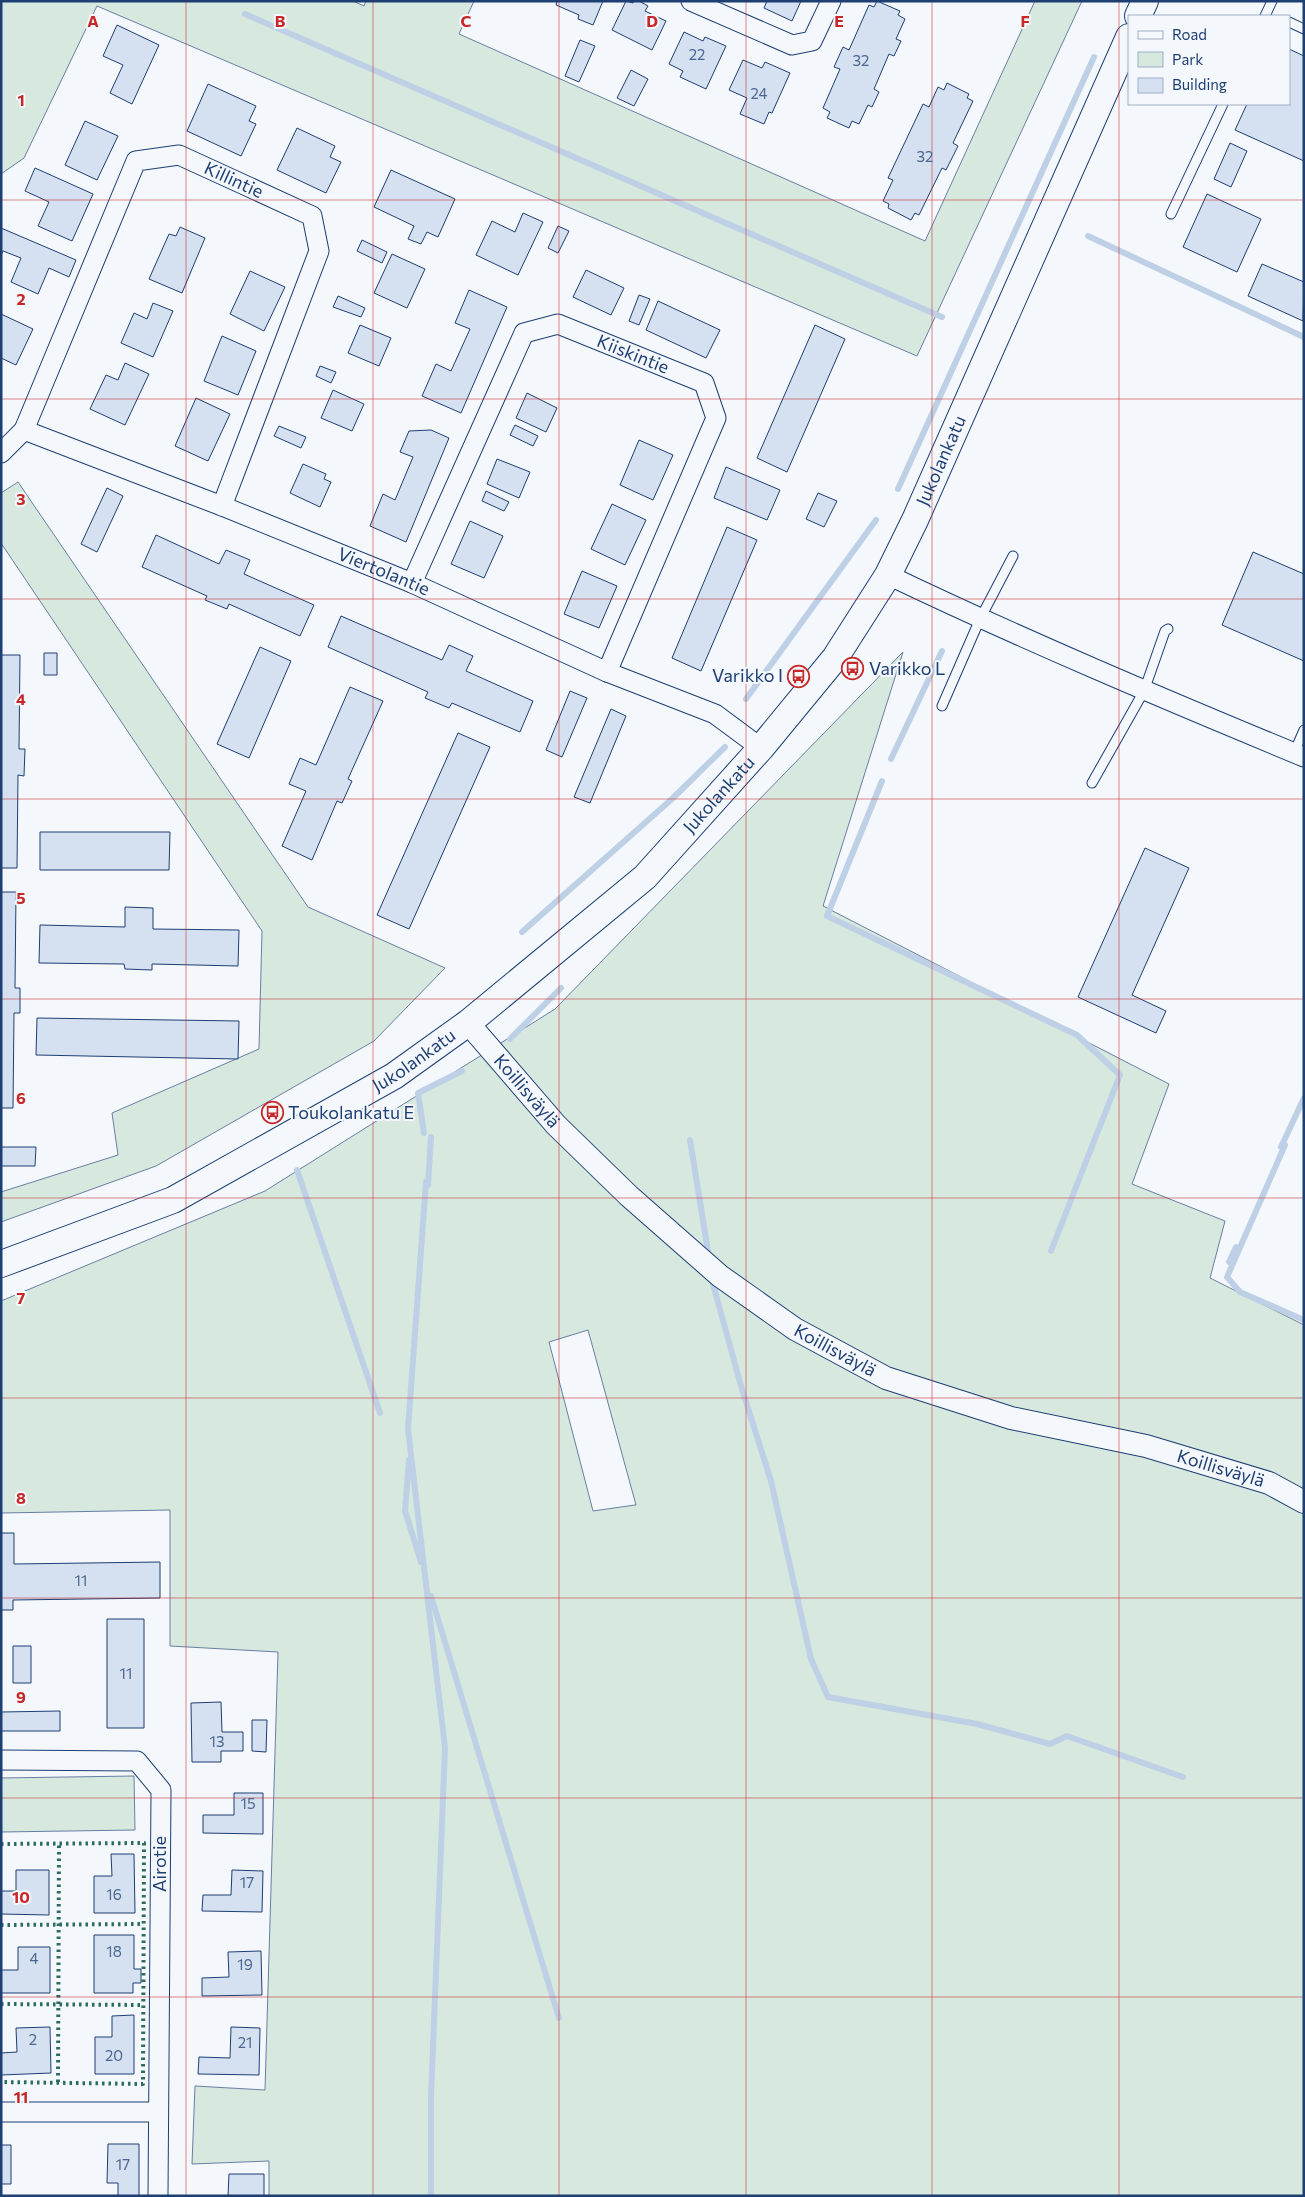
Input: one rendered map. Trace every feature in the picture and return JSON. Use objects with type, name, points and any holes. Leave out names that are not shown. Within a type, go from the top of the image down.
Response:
[{"type":"main road","points":[[1138,15],[1145,1]]},
{"type":"main road","name":"Jukolankatu","points":[[1,1264],[173,1200],[394,1076],[468,1023],[645,877],[761,748],[835,658],[888,574],[915,520],[1128,39]]},
{"type":"street","points":[[691,1],[792,45],[812,40],[831,1]]},
{"type":"street","name":"Killintie","points":[[24,430],[136,161],[179,155],[312,216],[319,251],[222,506]]},
{"type":"street","name":"Kiiskintie","points":[[412,583],[524,333],[558,324],[704,383],[716,418],[607,672]]},
{"type":"street","points":[[1,453],[24,430]]},
{"type":"street","name":"Viertolantie","points":[[24,430],[222,506],[412,583],[607,672],[715,714],[761,748]]},
{"type":"street","points":[[888,574],[980,619],[1144,691],[1299,755]]},
{"type":"street","name":"Koillisväylä","points":[[468,1023],[556,1125],[629,1196],[720,1276],[795,1328],[886,1378],[1011,1418],[1146,1446],[1269,1483],[1304,1502]]},
{"type":"street","name":"Airotie","points":[[1,1760],[137,1761],[161,1790],[158,2196]]},
{"type":"street","points":[[1,2112],[158,2112]]},
{"type":"lane","points":[[1266,14],[1272,1]]},
{"type":"lane","points":[[1290,22],[1304,29]]},
{"type":"lane","points":[[1171,214],[1223,105]]},
{"type":"lane","points":[[942,706],[980,619],[1013,556]]},
{"type":"lane","points":[[1092,783],[1144,691],[1165,631],[1168,629]]},
{"type":"lane","points":[[1299,755],[1304,730]]},
{"type":"green space","points":[[1,1],[353,1],[364,6],[366,1],[474,1],[459,34],[925,241],[1035,1],[1082,1],[917,356],[97,6],[24,158],[1,174]]},
{"type":"green space","points":[[18,482],[308,907],[445,968],[374,1041],[156,1166],[1,1222],[1,1192],[118,1155],[112,1113],[259,1049],[262,931],[1,543],[1,493]]},
{"type":"green space","points":[[903,652],[823,906],[1169,1084],[1132,1184],[1225,1221],[1210,1278],[1304,1325],[1304,2196],[269,2196],[269,2161],[192,2164],[195,2086],[265,2090],[278,1652],[170,1646],[170,1510],[1,1513],[1,1301],[265,1191],[555,1009]],"holes":[[[588,1330],[636,1505],[593,1511],[549,1342]]]},
{"type":"green space","points":[[134,1776],[135,1830],[1,1832],[1,1778]]},
{"type":"building","points":[[557,1],[603,1],[593,25],[578,19],[579,15],[556,5]]},
{"type":"building","points":[[626,1],[633,3],[634,1],[639,1],[648,6],[645,11],[666,21],[652,50],[612,30]]},
{"type":"building","points":[[767,1],[801,1],[792,21],[764,8]]},
{"type":"building","points":[[877,1],[900,11],[898,15],[905,19],[896,39],[901,41],[894,56],[889,54],[874,89],[879,92],[872,107],[868,105],[859,124],[852,121],[849,128],[827,118],[830,112],[823,108],[840,69],[834,67],[843,47],[849,50],[869,5],[874,7]]},
{"type":"building","points":[[117,25],[159,45],[132,104],[110,93],[123,65],[103,56]]},
{"type":"building","points":[[684,32],[703,41],[705,37],[726,46],[706,89],[680,77],[683,71],[669,64]]},
{"type":"building","points":[[580,40],[595,46],[579,82],[565,76]]},
{"type":"building","points":[[1290,49],[1304,56],[1304,161],[1235,130],[1247,105],[1290,105]]},
{"type":"building","points":[[743,60],[762,68],[765,62],[790,73],[772,113],[769,112],[764,124],[740,114],[747,98],[729,90]]},
{"type":"building","points":[[631,70],[648,79],[634,106],[617,98]]},
{"type":"building","points":[[947,83],[969,94],[967,98],[973,101],[953,143],[958,146],[946,170],[942,168],[919,215],[915,213],[911,220],[888,208],[889,204],[883,201],[893,180],[888,178],[923,104],[929,107],[938,87],[944,90]]},
{"type":"building","points":[[208,84],[256,106],[249,121],[256,124],[241,156],[187,131]]},
{"type":"building","points":[[85,121],[118,136],[97,180],[65,165]]},
{"type":"building","points":[[297,128],[335,146],[330,157],[341,162],[326,193],[277,170]]},
{"type":"building","points":[[1230,143],[1247,151],[1231,187],[1214,179]]},
{"type":"building","points":[[35,168],[93,194],[72,241],[38,226],[49,202],[25,191]]},
{"type":"building","points":[[391,170],[455,199],[438,237],[427,232],[421,244],[408,239],[414,226],[374,207]]},
{"type":"building","points":[[1207,194],[1261,219],[1237,272],[1183,247]]},
{"type":"building","points":[[523,213],[543,222],[518,275],[476,255],[492,221],[515,232]]},
{"type":"building","points":[[558,226],[569,231],[558,253],[548,248]]},
{"type":"building","points":[[180,227],[205,238],[182,293],[149,279],[169,234],[176,236]]},
{"type":"building","points":[[1,228],[76,260],[69,277],[49,268],[38,294],[11,282],[21,258],[3,251],[1,255]]},
{"type":"building","points":[[362,240],[387,252],[382,263],[357,251]]},
{"type":"building","points":[[392,254],[425,269],[407,308],[374,293]]},
{"type":"building","points":[[1262,264],[1304,282],[1303,321],[1248,296]]},
{"type":"building","points":[[586,270],[624,288],[611,315],[573,297]]},
{"type":"building","points":[[250,271],[285,287],[264,331],[230,314]]},
{"type":"building","points":[[469,290],[507,307],[461,413],[422,396],[436,364],[451,371],[470,329],[455,323]]},
{"type":"building","points":[[639,295],[650,299],[639,325],[629,321]]},
{"type":"building","points":[[338,296],[365,308],[361,317],[333,307]]},
{"type":"building","points":[[658,301],[720,330],[706,358],[646,330]]},
{"type":"building","points":[[153,303],[173,311],[153,357],[121,343],[134,313],[147,319]]},
{"type":"building","points":[[1,314],[33,329],[16,365],[1,358]]},
{"type":"building","points":[[360,325],[391,338],[379,366],[348,353]]},
{"type":"building","points":[[815,325],[845,339],[787,472],[757,458]]},
{"type":"building","points":[[222,336],[256,351],[238,395],[204,381]]},
{"type":"building","points":[[125,363],[149,374],[125,425],[90,409],[106,375],[118,380]]},
{"type":"building","points":[[320,366],[336,372],[331,383],[316,376]]},
{"type":"building","points":[[333,390],[364,404],[352,431],[321,418]]},
{"type":"building","points":[[527,393],[557,408],[546,432],[516,418]]},
{"type":"building","points":[[196,398],[230,414],[208,461],[175,446]]},
{"type":"building","points":[[515,425],[538,436],[533,446],[510,435]]},
{"type":"building","points":[[279,426],[306,437],[301,448],[274,436]]},
{"type":"building","points":[[431,430],[449,438],[406,542],[370,526],[383,494],[395,500],[413,457],[400,452],[409,431]]},
{"type":"building","points":[[639,440],[673,455],[653,500],[620,485]]},
{"type":"building","points":[[497,459],[530,472],[519,498],[487,484]]},
{"type":"building","points":[[303,464],[326,474],[324,479],[331,482],[320,507],[290,493]]},
{"type":"building","points":[[726,467],[780,490],[767,520],[714,498]]},
{"type":"building","points":[[107,488],[123,496],[97,552],[81,544]]},
{"type":"building","points":[[486,491],[509,502],[504,511],[482,501]]},
{"type":"building","points":[[818,493],[837,501],[824,527],[806,519]]},
{"type":"building","points":[[612,504],[646,520],[625,565],[591,549]]},
{"type":"building","points":[[470,521],[503,536],[484,578],[451,564]]},
{"type":"building","points":[[727,527],[757,540],[701,671],[672,658]]},
{"type":"building","points":[[156,535],[219,564],[226,550],[250,560],[244,574],[314,605],[300,636],[229,604],[227,609],[205,600],[207,596],[142,567]]},
{"type":"building","points":[[1253,552],[1304,574],[1304,661],[1222,625]]},
{"type":"building","points":[[582,571],[617,586],[599,628],[564,614]]},
{"type":"building","points":[[341,616],[442,660],[449,645],[473,656],[466,671],[533,701],[520,732],[452,703],[449,708],[425,698],[428,692],[328,647]]},
{"type":"building","points":[[260,647],[291,661],[249,758],[217,744]]},
{"type":"building","points":[[44,653],[57,653],[57,675],[44,675]]},
{"type":"building","points":[[1,655],[20,655],[19,749],[25,749],[24,776],[18,775],[17,868],[1,868]]},
{"type":"building","points":[[350,687],[383,701],[348,779],[352,781],[342,803],[337,801],[312,860],[282,846],[306,791],[289,784],[300,758],[316,765]]},
{"type":"building","points":[[570,691],[587,698],[562,757],[546,750]]},
{"type":"building","points":[[611,709],[626,716],[590,803],[574,797]]},
{"type":"building","points":[[458,733],[490,747],[409,929],[377,915]]},
{"type":"building","points":[[40,832],[170,832],[169,870],[40,870]]},
{"type":"building","points":[[1145,848],[1189,868],[1132,995],[1166,1011],[1156,1033],[1078,997]]},
{"type":"building","points":[[1,892],[16,892],[15,988],[20,988],[20,1013],[14,1013],[13,1108],[1,1108]]},
{"type":"building","points":[[125,907],[153,908],[153,929],[239,930],[238,966],[152,964],[152,970],[125,969],[124,964],[39,963],[40,925],[125,927]]},
{"type":"building","points":[[37,1018],[239,1021],[238,1059],[36,1055]]},
{"type":"building","points":[[1,1147],[36,1147],[35,1166],[1,1166]]},
{"type":"building","points":[[1,1533],[14,1533],[14,1564],[160,1562],[160,1598],[13,1600],[13,1610],[1,1610]]},
{"type":"building","points":[[107,1619],[144,1619],[144,1728],[107,1728]]},
{"type":"building","points":[[13,1646],[31,1646],[31,1683],[13,1683]]},
{"type":"building","points":[[221,1702],[222,1732],[243,1732],[243,1751],[221,1751],[221,1762],[192,1762],[191,1703]]},
{"type":"building","points":[[60,1711],[60,1731],[1,1731],[1,1712]]},
{"type":"building","points":[[252,1720],[267,1720],[266,1752],[252,1751]]},
{"type":"building","points":[[234,1793],[263,1793],[263,1834],[203,1833],[203,1815],[234,1815]]},
{"type":"building","points":[[111,1854],[134,1854],[135,1913],[94,1913],[94,1876],[112,1876]]},
{"type":"building","points":[[16,1870],[49,1870],[49,1915],[1,1914],[1,1891],[16,1891]]},
{"type":"building","points":[[232,1870],[263,1871],[262,1912],[202,1911],[203,1895],[231,1895]]},
{"type":"building","points":[[94,1935],[134,1935],[134,1969],[141,1969],[141,1983],[133,1983],[133,1993],[94,1993]]},
{"type":"building","points":[[18,1947],[50,1947],[50,1993],[1,1993],[1,1970],[18,1970]]},
{"type":"building","points":[[261,1951],[262,1995],[202,1996],[202,1978],[229,1977],[228,1952]]},
{"type":"building","points":[[134,2015],[134,2074],[95,2074],[95,2037],[112,2037],[112,2016]]},
{"type":"building","points":[[50,2027],[51,2073],[1,2075],[1,2053],[17,2052],[16,2028]]},
{"type":"building","points":[[231,2027],[260,2028],[259,2075],[198,2074],[199,2057],[230,2058]]},
{"type":"building","points":[[108,2144],[139,2144],[139,2196],[118,2196],[118,2183],[107,2183]]},
{"type":"building","points":[[1,2145],[11,2145],[11,2184],[1,2184]]},
{"type":"building","points":[[229,2174],[264,2174],[264,2196],[228,2196]]},
{"type":"waterway","points":[[245,14],[942,317]]},
{"type":"waterway","points":[[898,489],[1094,57]]},
{"type":"waterway","points":[[1088,236],[1304,337]]},
{"type":"waterway","points":[[746,699],[876,520]]},
{"type":"waterway","points":[[891,759],[942,651]]},
{"type":"waterway","points":[[522,932],[673,798],[725,747]]},
{"type":"waterway","points":[[882,781],[827,916],[1077,1035],[1120,1075],[1051,1251]]},
{"type":"waterway","points":[[510,1039],[561,988]]},
{"type":"waterway","points":[[424,1133],[418,1093],[462,1071]]},
{"type":"waterway","points":[[1281,1147],[1304,1098]]},
{"type":"waterway","points":[[428,1185],[431,1137]]},
{"type":"waterway","points":[[690,1140],[708,1251]]},
{"type":"waterway","points":[[1285,1145],[1227,1277],[1240,1292],[1304,1320]]},
{"type":"waterway","points":[[297,1170],[380,1413]]},
{"type":"waterway","points":[[426,1182],[408,1429],[445,1748],[431,2097],[431,2196]]},
{"type":"waterway","points":[[1229,1262],[1236,1247]]},
{"type":"waterway","points":[[713,1284],[741,1386],[771,1481],[811,1659],[828,1697],[977,1724],[1050,1744],[1067,1736],[1183,1777]]},
{"type":"waterway","points":[[409,1460],[405,1511],[421,1562]]},
{"type":"waterway","points":[[431,1596],[559,2018]]},
{"type":"hedge","points":[[58,2082],[59,1843]]},
{"type":"hedge","points":[[1,1844],[144,1843],[143,2084],[1,2082]]},
{"type":"hedge","points":[[1,1925],[143,1924]]},
{"type":"hedge","points":[[1,2004],[143,2005]]},
{"type":"place","name":"Varikko L","points":[[853,669]]},
{"type":"place","name":"Varikko I","points":[[799,676]]},
{"type":"place","name":"Toukolankatu E","points":[[272,1113]]}]
